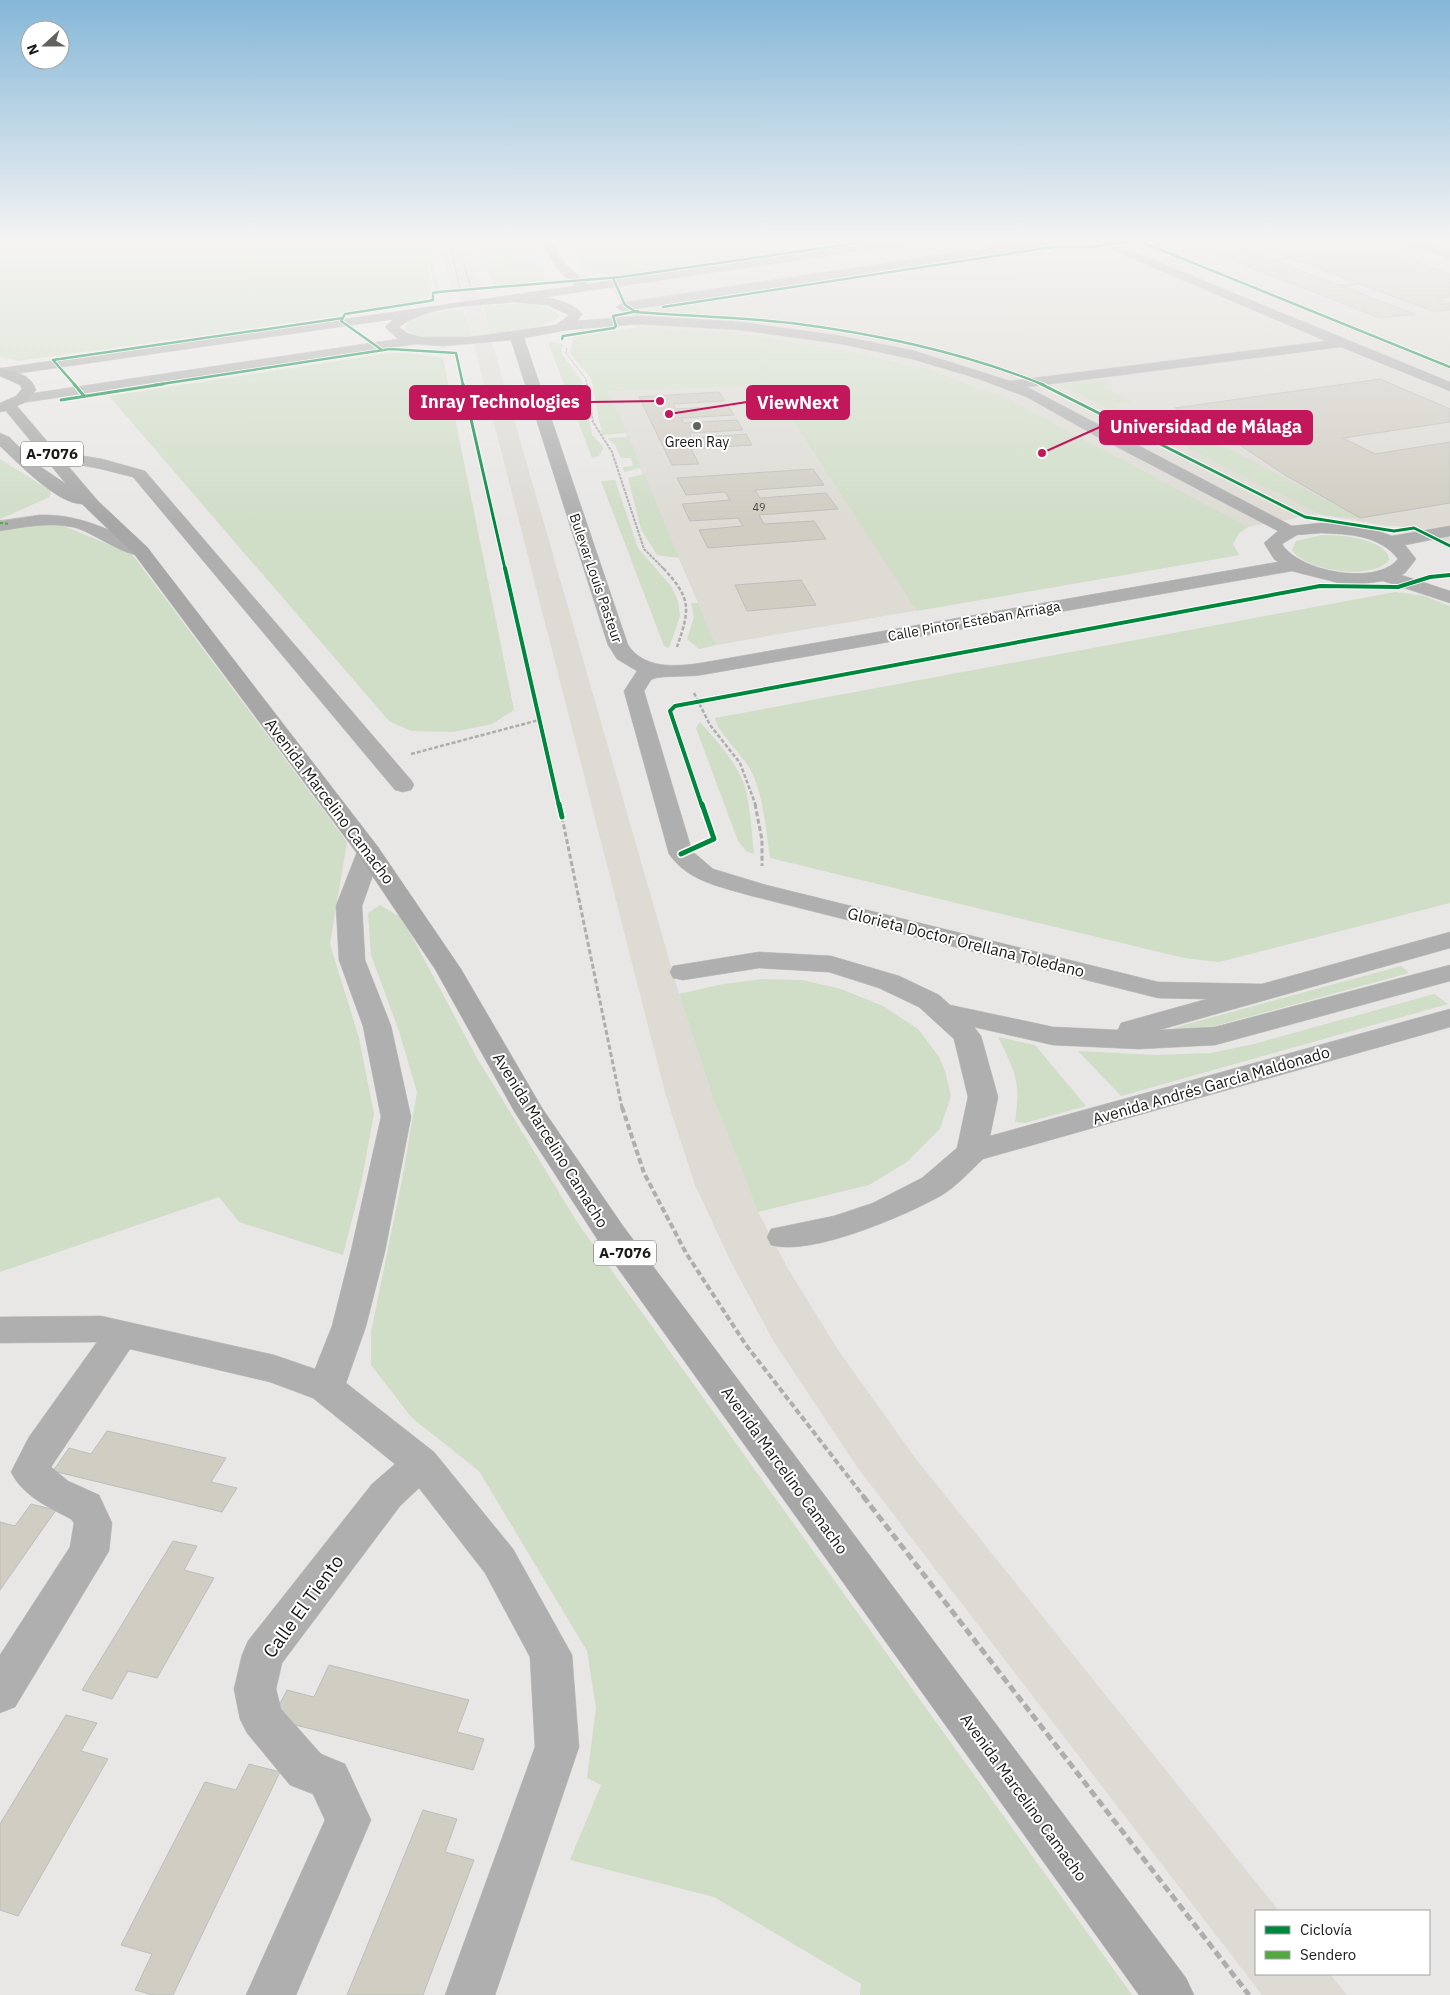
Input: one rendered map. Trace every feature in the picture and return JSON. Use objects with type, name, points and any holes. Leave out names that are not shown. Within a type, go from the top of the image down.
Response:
[{"type":"main road","points":[[1,372],[18,377],[27,383],[29,390],[10,404]]},
{"type":"main road","name":"Avenida Marcelino Camacho","points":[[10,404],[92,505],[141,551],[370,852],[448,969],[529,1111],[611,1234],[1169,1995]]},
{"type":"main road","name":"Avenida Marcelino Camacho","points":[[0,438],[11,446],[25,463],[63,490],[92,505]]},
{"type":"street","points":[[1,372],[262,334]]},
{"type":"street","points":[[395,334],[415,340]]},
{"type":"street","points":[[10,404],[415,340],[456,342],[521,334]]},
{"type":"street","points":[[805,334],[915,355],[1032,394],[1117,442],[1284,527],[1288,532]]},
{"type":"street","points":[[1321,334],[1450,387]]},
{"type":"street","name":"Bulevar Louis Pasteur","points":[[516,335],[618,645],[623,654],[638,664],[655,670]]},
{"type":"street","points":[[1009,385],[1342,343]]},
{"type":"street","points":[[54,456],[102,464],[138,474],[403,785]]},
{"type":"street","points":[[5,525],[53,504],[63,490]]},
{"type":"street","points":[[5,525],[63,520],[82,524],[141,551]]},
{"type":"street","points":[[1302,529],[1341,529],[1360,532],[1390,542],[1403,551],[1407,559],[1405,566],[1397,572],[1385,576],[1358,578],[1328,576],[1293,565],[1280,558],[1274,551],[1273,543],[1278,537],[1288,532],[1302,529]]},
{"type":"street","points":[[1390,542],[1450,531]]},
{"type":"street","name":"Calle Pintor Esteban Arriaga","points":[[655,670],[679,673],[1293,565]]},
{"type":"street","points":[[1385,576],[1450,597]]},
{"type":"street","name":"Glorieta Doctor Orellana Toledano","points":[[655,670],[644,676],[634,691],[681,854],[704,874],[757,890],[1158,990],[1262,992]]},
{"type":"street","points":[[326,1388],[349,1326],[368,1251],[396,1116],[377,1026],[352,960],[349,906],[370,852]]},
{"type":"street","points":[[1100,1038],[1450,940]]},
{"type":"street","points":[[683,972],[760,960],[831,964],[889,982],[929,1001],[967,1036],[983,1098],[972,1152],[933,1186],[884,1211],[837,1227],[783,1238]]},
{"type":"street","points":[[941,1012],[1052,1036],[1139,1040],[1215,1036],[1450,973]]},
{"type":"street","name":"Avenida Andrés García Maldonado","points":[[972,1152],[1450,1018]]},
{"type":"street","points":[[0,1330],[101,1329],[274,1369],[326,1388],[421,1463],[499,1561],[550,1655],[557,1747],[470,1995]]},
{"type":"street","points":[[0,1693],[89,1551],[93,1523],[85,1507],[54,1492],[30,1472],[42,1448],[122,1334]]},
{"type":"street","name":"Calle El Tiento","points":[[271,1995],[348,1820],[329,1780],[306,1770],[262,1719],[255,1688],[263,1655],[386,1495],[421,1463]]},
{"type":"path","points":[[567,342],[566,353],[586,380],[593,422],[612,452],[644,549],[671,577],[685,599],[687,617],[677,648]]},
{"type":"path","points":[[692,703],[721,697],[701,669]]},
{"type":"path","points":[[691,689],[700,701],[707,721],[735,753],[749,782],[764,856],[757,890]]},
{"type":"path","points":[[537,711],[541,730]]},
{"type":"path","points":[[383,761],[539,720]]},
{"type":"path","points":[[559,807],[622,1107],[644,1173],[686,1253],[746,1345],[1249,1995]]},
{"type":"shaded area","points":[[471,334],[490,334],[679,994],[713,1098],[758,1212],[787,1267],[838,1350],[916,1459],[1278,1910],[1255,1910],[1255,1975],[1331,1975],[1347,1995],[1262,1995],[857,1467],[774,1342],[732,1264],[695,1185],[666,1096]]},
{"type":"shaded area","points":[[1450,334],[1450,549],[1398,526],[1386,526],[1319,514],[1248,527],[1239,533],[1233,544],[1239,555],[716,645],[607,391],[588,335]]},
{"type":"green space","points":[[0,334],[210,334],[19,361],[0,357]]},
{"type":"green space","points":[[417,334],[471,334],[472,337],[447,338]]},
{"type":"green space","points":[[594,334],[745,334],[846,351],[935,372],[1008,399],[1248,527],[1239,533],[1233,544],[1239,555],[917,611],[770,385],[608,391],[627,433],[602,435],[591,378],[570,351],[574,337]]},
{"type":"green space","points":[[551,342],[563,344],[561,353],[582,381],[592,435],[604,447],[599,456],[592,458],[549,345]]},
{"type":"green space","points":[[390,353],[417,354],[443,358],[514,710],[492,724],[453,732],[411,731],[389,721],[109,396]]},
{"type":"green space","points":[[1102,379],[1111,385],[1103,386],[1131,402],[1112,404],[1123,411],[1116,412],[1059,385]]},
{"type":"green space","points":[[1157,411],[1360,518],[1319,514],[1124,416]]},
{"type":"green space","points":[[629,437],[641,468],[624,472],[623,467],[633,466],[631,458],[621,458],[615,445],[607,438]]},
{"type":"green space","points":[[0,459],[51,491],[50,497],[0,519]]},
{"type":"green space","points":[[644,474],[679,558],[657,555],[641,529],[628,478]]},
{"type":"green space","points":[[615,480],[638,548],[671,586],[678,601],[680,616],[669,648],[664,646],[601,481]]},
{"type":"green space","points":[[47,523],[61,525],[132,554],[347,842],[330,944],[359,1038],[374,1114],[361,1184],[343,1255],[239,1222],[219,1197],[0,1272],[0,531]]},
{"type":"green space","points":[[1322,535],[1350,537],[1371,542],[1386,553],[1389,560],[1381,566],[1369,570],[1355,572],[1340,571],[1311,563],[1299,557],[1292,550],[1296,541]]},
{"type":"green space","points":[[1395,592],[1424,596],[1450,606],[1450,903],[1219,962],[1184,958],[770,858],[766,826],[757,785],[744,760],[721,731],[715,718]]},
{"type":"green space","points":[[691,603],[698,603],[716,645],[699,649],[687,639],[694,617]]},
{"type":"green space","points":[[700,722],[729,756],[740,775],[748,803],[754,854],[746,851],[738,841],[696,728]]},
{"type":"green space","points":[[380,905],[402,918],[477,1058],[577,1222],[1132,1995],[860,1995],[861,1984],[714,1897],[570,1860],[601,1785],[587,1778],[596,1708],[587,1651],[479,1471],[412,1418],[371,1365],[371,1332],[403,1175],[417,1092],[399,1031],[371,955],[368,913]]},
{"type":"green space","points":[[1401,966],[1409,973],[1215,1026],[1173,1028]]},
{"type":"green space","points":[[763,979],[802,980],[841,989],[883,1006],[918,1029],[939,1057],[945,1071],[951,1096],[940,1129],[907,1162],[869,1185],[758,1212],[713,1098],[679,994],[723,984]]},
{"type":"green space","points":[[1434,994],[1448,1004],[1121,1096],[1078,1051],[1156,1055],[1210,1053],[1254,1044]]},
{"type":"green space","points":[[998,1037],[1035,1045],[1086,1106],[1025,1123],[1015,1122],[1017,1087],[1013,1069]]},
{"type":"building","points":[[1380,379],[1450,409],[1450,422],[1343,438],[1375,454],[1450,442],[1450,503],[1360,518],[1285,475],[1219,431],[1175,408]]},
{"type":"building","name":"Green Ray","points":[[719,392],[725,401],[673,404],[676,409],[728,406],[734,415],[681,418],[684,423],[737,420],[743,430],[689,433],[692,438],[746,434],[752,445],[691,449],[699,464],[672,465],[639,397]]},
{"type":"building","points":[[813,469],[824,485],[755,490],[760,498],[826,493],[838,509],[759,515],[764,524],[814,521],[826,539],[708,548],[699,530],[743,526],[738,518],[690,521],[682,504],[730,500],[725,492],[686,495],[677,478]]},
{"type":"building","points":[[801,580],[816,605],[747,611],[735,585]]},
{"type":"building","points":[[107,1431],[226,1458],[211,1482],[237,1488],[222,1512],[53,1471],[69,1448],[91,1454]]},
{"type":"building","points":[[31,1504],[56,1510],[0,1590],[0,1522],[15,1526]]},
{"type":"building","points":[[173,1541],[197,1546],[184,1570],[214,1578],[157,1678],[128,1671],[112,1699],[82,1690]]},
{"type":"building","points":[[329,1665],[469,1700],[457,1732],[484,1739],[473,1770],[272,1719],[287,1690],[314,1697]]},
{"type":"building","points":[[66,1715],[97,1723],[81,1751],[108,1759],[18,1916],[0,1910],[0,1824]]},
{"type":"building","points":[[249,1764],[280,1772],[173,1995],[153,1995],[135,1990],[152,1954],[121,1945],[205,1782],[236,1790]]},
{"type":"building","points":[[423,1810],[457,1819],[445,1852],[474,1860],[423,1995],[347,1995]]},
{"type":"marked path","points":[[0,523],[10,524]]},
{"type":"cycle path","points":[[84,396],[53,360],[232,334]]},
{"type":"cycle path","points":[[360,334],[382,350]]},
{"type":"cycle path","points":[[562,339],[563,336],[575,334]]},
{"type":"cycle path","points":[[863,334],[948,352],[1016,374],[1060,392],[1216,474],[1305,517],[1394,531],[1414,528],[1450,546]]},
{"type":"cycle path","points":[[1369,334],[1450,367]]},
{"type":"cycle path","points":[[61,400],[390,349],[456,353],[562,817]]},
{"type":"cycle path","points":[[681,854],[714,839],[670,711],[675,706],[1320,586],[1398,587],[1430,577],[1450,575]]},
{"type":"place","name":"Inray Technologies","points":[[660,401]]},
{"type":"place","name":"ViewNext","points":[[669,414]]},
{"type":"place","name":"Green Ray","points":[[697,426]]},
{"type":"place","name":"Universidad de Málaga","points":[[1042,453]]}]
